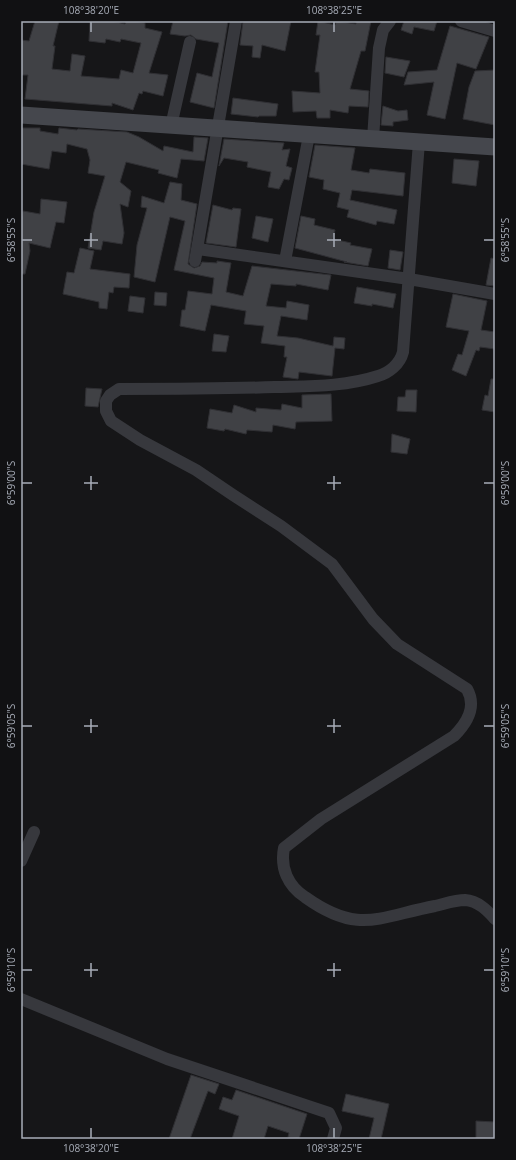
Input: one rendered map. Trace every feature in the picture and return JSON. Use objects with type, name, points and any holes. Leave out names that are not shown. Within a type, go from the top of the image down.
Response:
[{"type":"main road","points":[[21,115],[495,147]]},
{"type":"street","points":[[236,21],[196,255],[285,261],[409,278],[495,294]]},
{"type":"street","points":[[373,139],[379,48],[383,30],[390,21]]},
{"type":"street","points":[[466,22],[495,31]]},
{"type":"street","points":[[171,126],[190,42]]},
{"type":"street","points":[[285,261],[308,135]]},
{"type":"street","points":[[419,142],[402,358],[390,370],[378,376],[332,386],[210,389],[119,389],[110,395],[106,401],[106,411],[111,421],[234,495],[281,526],[332,564],[373,619],[396,644],[467,689],[470,694],[472,700],[469,717],[462,728],[454,736],[322,819],[284,848],[282,859],[286,875],[294,890],[319,908],[343,918],[362,922],[389,918],[421,908],[462,900],[479,904],[495,919]]},
{"type":"street","points":[[21,861],[34,832]]},
{"type":"street","points":[[21,999],[167,1059],[323,1110],[329,1113],[336,1128],[333,1139]]},
{"type":"building","points":[[35,21],[59,21],[53,46],[55,46],[52,69],[70,71],[72,54],[85,56],[81,76],[119,79],[121,70],[133,73],[141,43],[121,39],[120,42],[106,39],[105,43],[89,41],[90,21],[112,21],[125,24],[126,21],[133,21],[145,23],[145,28],[162,32],[149,73],[168,75],[163,96],[143,91],[142,94],[139,93],[133,110],[112,103],[112,106],[25,99],[28,75],[21,75],[21,40],[29,41]]},
{"type":"building","points":[[173,21],[228,21],[214,108],[190,102],[197,73],[212,77],[219,43],[196,39],[191,35],[185,36],[170,34]]},
{"type":"building","points":[[243,21],[291,21],[285,51],[262,45],[260,58],[252,57],[253,46],[240,45]]},
{"type":"building","points":[[318,21],[335,25],[336,21],[356,24],[356,21],[371,21],[365,51],[361,51],[350,89],[369,91],[368,107],[349,106],[348,113],[330,110],[330,118],[317,118],[316,111],[293,112],[292,91],[320,93],[319,72],[315,72],[320,35],[316,35]]},
{"type":"building","points":[[404,21],[437,21],[434,31],[414,27],[412,34],[401,30]]},
{"type":"building","points":[[450,26],[489,37],[476,69],[457,63],[445,119],[427,115],[434,82],[404,85],[408,72],[437,70]]},
{"type":"building","points":[[386,57],[410,61],[404,77],[385,73]]},
{"type":"building","points":[[495,70],[495,125],[463,119],[469,87],[475,71]]},
{"type":"building","points":[[233,98],[278,104],[276,116],[258,117],[231,114]]},
{"type":"building","points":[[383,106],[398,111],[407,110],[408,120],[393,122],[393,126],[381,125]]},
{"type":"building","points":[[21,128],[40,128],[40,131],[58,134],[59,128],[127,132],[163,151],[164,146],[193,152],[194,137],[208,138],[204,161],[181,159],[177,178],[158,173],[159,170],[126,162],[120,182],[131,191],[128,207],[120,204],[124,233],[122,244],[103,241],[101,250],[88,248],[94,212],[105,176],[88,173],[90,160],[87,149],[67,144],[66,153],[52,151],[49,169],[21,164]]},
{"type":"building","points":[[224,139],[284,143],[282,150],[290,149],[286,166],[292,168],[289,180],[284,179],[279,189],[268,187],[271,172],[247,167],[248,162],[224,158],[219,166]]},
{"type":"building","points":[[315,145],[355,148],[351,170],[369,173],[370,169],[405,173],[403,196],[352,190],[350,200],[397,210],[394,224],[377,221],[376,225],[347,217],[349,210],[337,207],[340,193],[323,189],[324,180],[309,177]]},
{"type":"building","points":[[454,159],[479,161],[476,186],[452,183]]},
{"type":"building","points":[[170,182],[182,184],[181,200],[197,204],[188,264],[194,268],[200,266],[202,262],[217,263],[217,261],[231,263],[226,292],[243,296],[252,266],[331,275],[328,290],[296,284],[296,286],[271,284],[266,306],[286,308],[287,301],[309,305],[307,320],[281,316],[277,336],[298,338],[333,346],[334,337],[345,338],[344,349],[335,348],[332,376],[299,372],[298,379],[283,377],[287,357],[284,357],[285,346],[261,343],[264,326],[244,324],[246,311],[211,305],[205,331],[180,326],[182,310],[185,310],[188,291],[212,294],[214,278],[174,270],[185,221],[170,217],[155,282],[134,277],[137,245],[147,208],[141,207],[142,196],[164,203]]},
{"type":"building","points":[[41,199],[67,202],[64,223],[56,222],[50,248],[29,243],[30,251],[25,274],[21,274],[21,220],[23,211],[40,214]]},
{"type":"building","points":[[213,205],[232,210],[233,208],[241,209],[236,247],[206,243]]},
{"type":"building","points":[[256,216],[273,219],[268,242],[252,238]]},
{"type":"building","points":[[301,216],[315,219],[314,225],[335,230],[333,239],[351,243],[350,245],[372,249],[368,266],[344,262],[347,262],[295,248]]},
{"type":"building","points":[[80,248],[94,251],[90,269],[130,274],[129,288],[114,287],[113,293],[109,292],[107,309],[99,308],[99,302],[63,294],[67,272],[74,273]]},
{"type":"building","points":[[390,250],[403,252],[400,270],[388,268]]},
{"type":"building","points":[[491,258],[495,259],[495,286],[486,285]]},
{"type":"building","points":[[357,287],[396,294],[393,308],[372,304],[372,306],[354,303]]},
{"type":"building","points":[[155,292],[167,293],[166,306],[154,305]]},
{"type":"building","points":[[453,294],[487,301],[481,330],[495,332],[495,349],[480,347],[479,351],[476,350],[466,376],[452,370],[458,354],[462,355],[469,331],[446,327]]},
{"type":"building","points":[[130,296],[145,298],[143,313],[128,311]]},
{"type":"building","points":[[214,334],[229,336],[226,352],[212,351]]},
{"type":"building","points":[[491,379],[495,379],[495,412],[482,410],[485,395],[488,396]]},
{"type":"building","points":[[86,388],[102,389],[98,407],[85,406]]},
{"type":"building","points":[[406,390],[417,390],[416,412],[397,411],[398,397],[405,397]]},
{"type":"building","points":[[331,394],[332,421],[296,422],[295,429],[273,425],[272,432],[247,430],[246,434],[225,429],[224,431],[207,428],[210,409],[232,413],[234,405],[256,412],[256,408],[281,410],[282,404],[302,408],[302,395]]},
{"type":"building","points":[[392,434],[410,439],[407,454],[391,452]]},
{"type":"building","points":[[191,1075],[219,1084],[215,1094],[208,1091],[190,1139],[169,1139]]},
{"type":"building","points":[[236,1090],[307,1114],[299,1139],[288,1137],[289,1133],[268,1126],[264,1139],[232,1139],[239,1116],[219,1109],[223,1097],[232,1100]]},
{"type":"building","points":[[346,1094],[389,1104],[381,1139],[369,1139],[374,1118],[342,1111]]},
{"type":"building","points":[[476,1121],[495,1122],[494,1138],[476,1139]]}]
